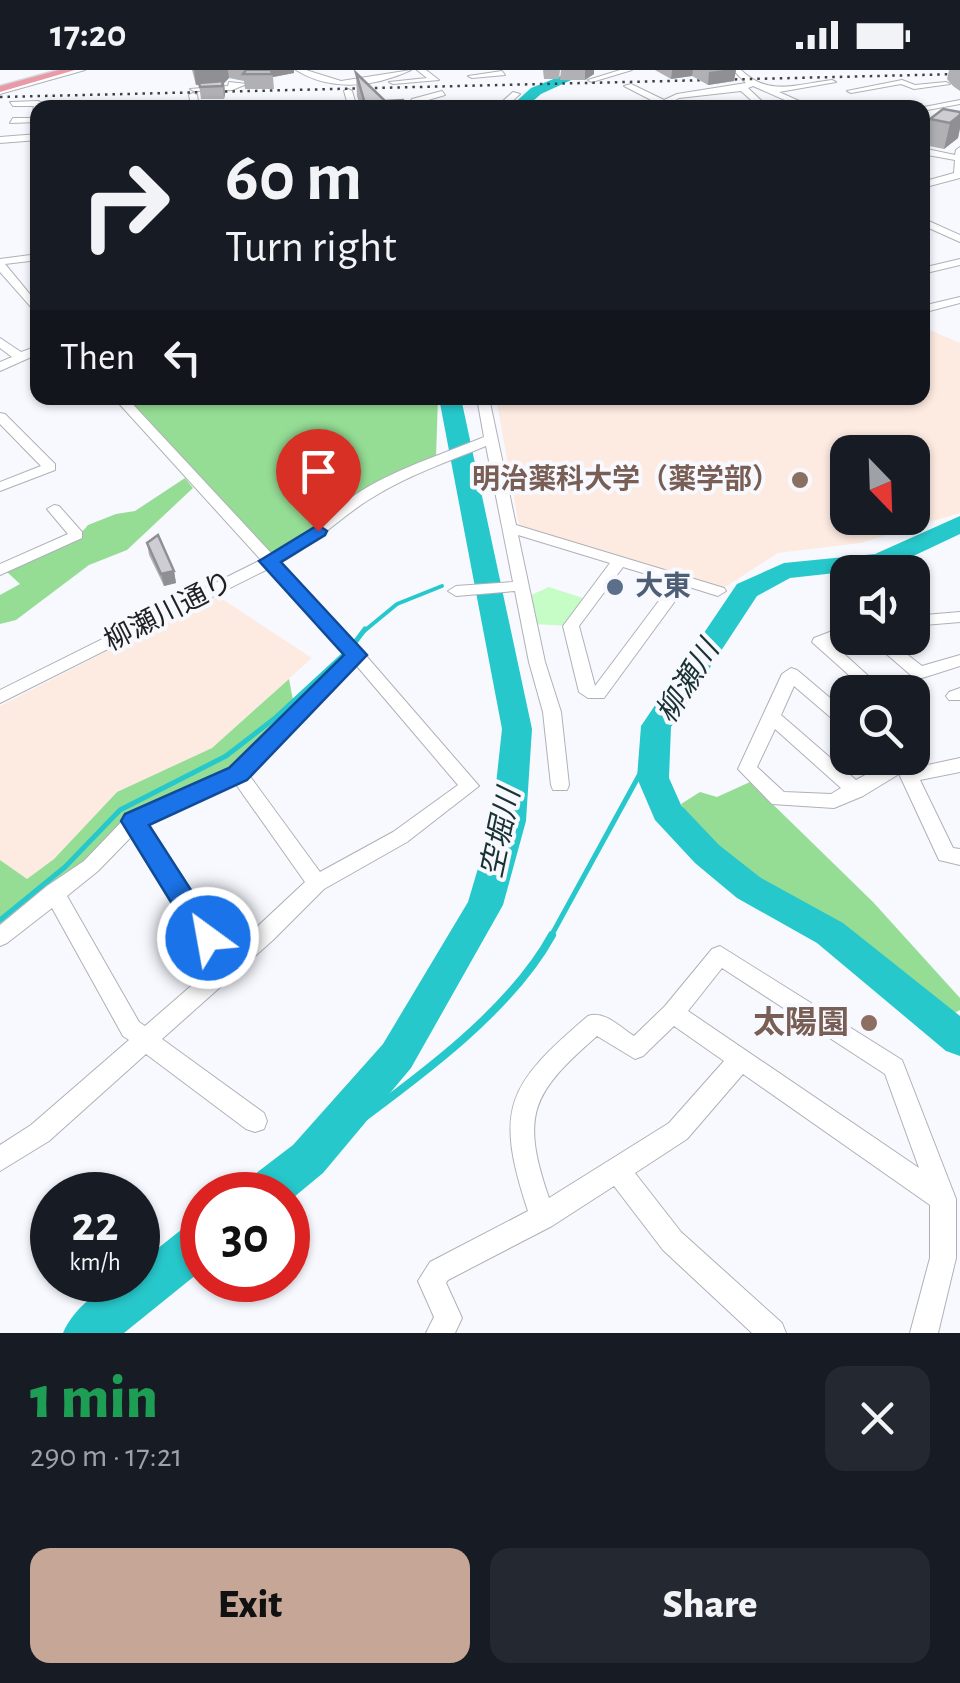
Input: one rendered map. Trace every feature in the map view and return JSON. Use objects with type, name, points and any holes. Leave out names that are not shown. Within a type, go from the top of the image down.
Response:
[{"type":"main road","points":[[0,89],[70,70]]},
{"type":"street","points":[[0,89],[59,70]]},
{"type":"street","points":[[0,89],[81,70]]},
{"type":"street","points":[[300,70],[332,86],[407,70]]},
{"type":"street","points":[[376,78],[435,80],[421,70]]},
{"type":"street","points":[[460,70],[477,78],[502,73]]},
{"type":"street","points":[[592,80],[628,70]]},
{"type":"street","points":[[737,70],[759,100]]},
{"type":"street","points":[[191,78],[195,100]]},
{"type":"street","points":[[772,90],[829,82],[854,92],[902,82],[914,87],[946,84]]},
{"type":"street","points":[[194,91],[243,84]]},
{"type":"street","points":[[628,86],[649,100]]},
{"type":"street","points":[[668,100],[748,86],[772,90],[794,100]]},
{"type":"street","points":[[662,88],[677,96]]},
{"type":"street","points":[[348,91],[351,100]]},
{"type":"street","points":[[418,100],[442,92]]},
{"type":"street","points":[[509,100],[516,94]]},
{"type":"street","points":[[930,108],[960,102]]},
{"type":"street","points":[[13,104],[30,103]]},
{"type":"street","points":[[13,139],[14,119],[30,120]]},
{"type":"street","points":[[0,140],[30,138]]},
{"type":"street","points":[[930,152],[959,154],[960,175],[930,184]]},
{"type":"street","points":[[930,176],[947,181]]},
{"type":"street","points":[[930,225],[960,240]]},
{"type":"street","points":[[30,258],[0,264],[30,303]]},
{"type":"street","points":[[930,269],[960,262]]},
{"type":"street","points":[[0,292],[30,287]]},
{"type":"street","points":[[930,308],[960,300]]},
{"type":"street","points":[[0,342],[20,357]]},
{"type":"street","points":[[0,367],[30,353]]},
{"type":"street","points":[[0,1159],[40,1134],[318,883],[400,837],[470,786],[352,650],[126,405]]},
{"type":"street","points":[[486,405],[494,437],[488,441],[552,712],[560,784]]},
{"type":"street","points":[[0,417],[50,467],[1,483]]},
{"type":"street","name":"柳瀬川通り","points":[[0,697],[296,548],[360,498],[488,441]]},
{"type":"street","points":[[0,570],[77,535],[54,510]]},
{"type":"street","points":[[508,527],[718,591]]},
{"type":"street","points":[[619,560],[571,626],[588,692],[598,694],[683,580]]},
{"type":"street","points":[[456,591],[521,586]]},
{"type":"street","points":[[930,619],[960,617]]},
{"type":"street","points":[[0,936],[91,866],[134,821],[238,774],[352,650]]},
{"type":"street","points":[[835,655],[858,675]]},
{"type":"street","points":[[897,655],[919,673],[960,660]]},
{"type":"street","points":[[830,704],[791,674],[746,769],[778,799],[834,801],[884,775]]},
{"type":"street","points":[[771,716],[856,791]]},
{"type":"street","points":[[930,766],[960,765]]},
{"type":"street","points":[[238,774],[318,883]]},
{"type":"street","points":[[902,775],[946,854],[960,857]]},
{"type":"street","points":[[134,821],[226,968]]},
{"type":"street","points":[[54,892],[131,1029],[255,1121]]},
{"type":"street","points":[[543,1217],[521,1127],[522,1102],[533,1085],[558,1055],[596,1023],[635,1049],[673,1013],[720,955],[894,1067],[943,1198],[943,1258],[924,1333]]},
{"type":"street","points":[[673,1013],[943,1198]]},
{"type":"street","points":[[440,1333],[448,1318],[431,1281],[440,1271],[543,1217],[678,1131],[740,1060]]},
{"type":"street","points":[[618,1172],[672,1242],[772,1333]]},
{"type":"shaded area","points":[[930,330],[960,343],[960,513],[930,522],[930,435],[830,435],[830,535],[887,535],[860,543],[778,553],[722,589],[519,526],[497,405],[930,405]]},
{"type":"shaded area","points":[[216,595],[312,658],[212,748],[117,792],[54,859],[26,880],[0,860],[0,706]]},
{"type":"green space","points":[[126,405],[438,405],[436,457],[392,480],[269,561]]},
{"type":"green space","points":[[185,478],[193,488],[127,550],[89,565],[16,620],[0,624],[0,595],[20,584],[7,572],[74,541],[88,525],[135,511]]},
{"type":"green space","points":[[549,587],[589,600],[571,626],[532,624],[529,596]]},
{"type":"green space","points":[[289,679],[296,716],[238,774],[134,821],[0,937],[0,860],[27,879],[54,859],[117,792],[212,748]]},
{"type":"green space","points":[[750,782],[873,902],[960,998],[960,1010],[945,1018],[850,939],[749,879],[714,850],[681,804],[700,792],[717,797]]},
{"type":"building","points":[[246,70],[271,70],[272,74],[243,74]]},
{"type":"building","points":[[356,73],[384,100],[364,100]]},
{"type":"building","points":[[223,81],[222,86],[200,87],[199,83]]},
{"type":"building","points":[[943,109],[960,115],[950,123],[930,119]]},
{"type":"building","points":[[158,535],[174,571],[161,574],[147,543]]},
{"type":"waterway","name":"空堀川","points":[[525,100],[536,91],[587,70]]},
{"type":"waterway","name":"空堀川","points":[[291,1172],[308,1159],[397,1056],[485,905],[509,821],[517,729],[451,405]]},
{"type":"waterway","name":"柳瀬川","points":[[960,524],[881,561],[784,571],[747,590],[656,726],[653,778],[667,811],[707,854],[749,888],[830,933],[960,1039]]},
{"type":"waterway","points":[[363,632],[397,604],[442,586]]},
{"type":"waterway","points":[[0,920],[65,867],[120,810],[226,756],[274,719],[350,649],[365,629]]},
{"type":"waterway","points":[[550,938],[653,750]]},
{"type":"waterway","points":[[308,1159],[475,1029],[505,999],[552,935]]},
{"type":"waterway","name":"空堀川","points":[[87,1333],[180,1259]]},
{"type":"railway","points":[[0,97],[960,74]]},
{"type":"place","name":"明治薬科大学（薬学部）","points":[[800,480]]},
{"type":"place","name":"大東","points":[[615,587]]},
{"type":"place","name":"太陽園","points":[[869,1023]]},
{"type":"route","points":[[208,938],[134,821],[238,774],[356,655],[269,561],[296,548],[318,531]]}]
